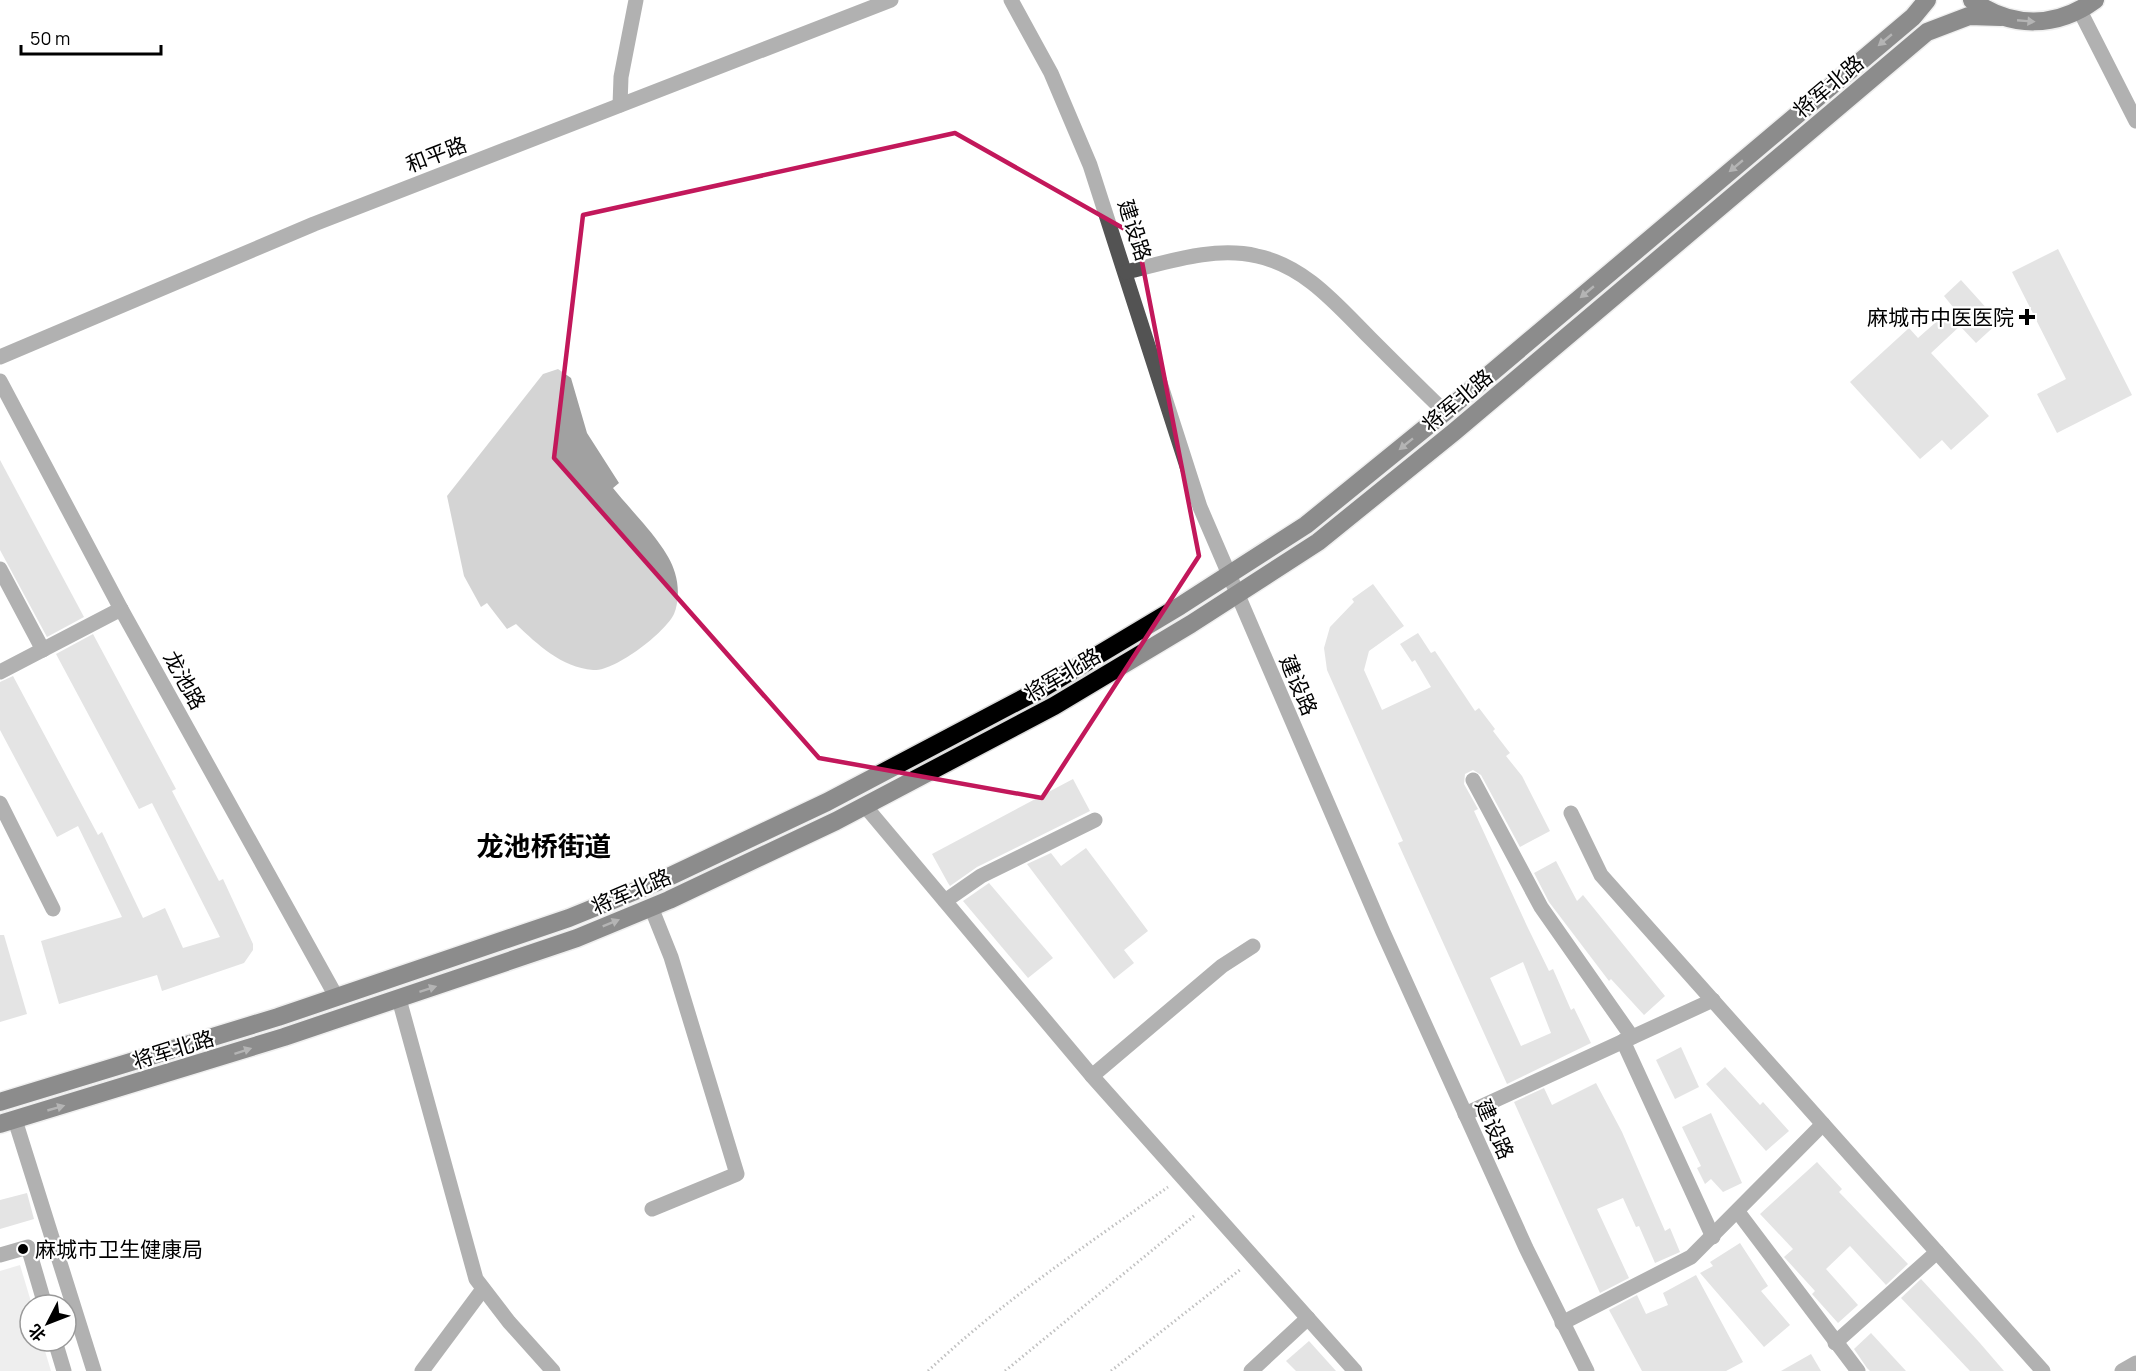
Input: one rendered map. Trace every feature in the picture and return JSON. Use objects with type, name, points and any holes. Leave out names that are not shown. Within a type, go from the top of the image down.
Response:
[{"type":"highway","name":"将军北路","points":[[0,1102],[337,998],[569,918],[660,881],[744,842],[936,746],[1044,688],[1230,575],[1306,525],[1445,412],[1913,17],[1927,0]]},
{"type":"highway","points":[[1972,0],[2001,17],[2033,22],[2065,17],[2087,5]]},
{"type":"highway","name":"将军北路","points":[[7,1122],[165,1075],[519,959],[651,907],[865,806],[1054,706],[1238,594],[1318,542],[1454,432],[1927,32],[1969,16],[2001,17]]},
{"type":"street","points":[[620,105],[621,77],[636,0]]},
{"type":"street","name":"和平路","points":[[0,357],[314,224],[891,0]]},
{"type":"street","name":"建设路","points":[[1011,0],[1071,116],[1104,204],[1200,507],[1383,932],[1562,1323],[1587,1371]]},
{"type":"street","points":[[2087,5],[2136,121]]},
{"type":"street","points":[[1126,272],[1183,258],[1217,254],[1256,256],[1282,265],[1320,289],[1445,412]]},
{"type":"street","name":"龙池路","points":[[0,381],[121,609],[337,998]]},
{"type":"street","points":[[0,569],[43,650]]},
{"type":"street","points":[[0,672],[121,609]]},
{"type":"street","points":[[1473,780],[1541,907],[1627,1039],[1713,1237]]},
{"type":"street","points":[[0,803],[53,909]]},
{"type":"street","points":[[865,806],[1092,1076],[1355,1371]]},
{"type":"street","points":[[1571,813],[1601,875],[2043,1371]]},
{"type":"street","points":[[945,901],[981,876],[1095,820]]},
{"type":"street","points":[[651,907],[671,957],[737,1174],[652,1209]]},
{"type":"street","points":[[1092,1076],[1222,966],[1253,946]]},
{"type":"street","points":[[399,999],[476,1279],[509,1323],[553,1371]]},
{"type":"street","points":[[1465,1114],[1713,1000]]},
{"type":"street","points":[[7,1122],[52,1240],[94,1371]]},
{"type":"street","points":[[1562,1323],[1691,1257],[1823,1124]]},
{"type":"street","points":[[1738,1212],[1858,1371]]},
{"type":"street","points":[[0,1255],[52,1240]]},
{"type":"street","points":[[28,1247],[41,1293]]},
{"type":"street","points":[[1835,1342],[1937,1251]]},
{"type":"street","points":[[422,1371],[483,1289]]},
{"type":"street","points":[[1251,1371],[1308,1318]]},
{"type":"street","points":[[59,1353],[64,1371]]},
{"type":"street","points":[[2122,1371],[2136,1364]]},
{"type":"path","points":[[928,1371],[948,1352],[1057,1267],[1182,1177]]},
{"type":"path","points":[[1005,1371],[1207,1205]]},
{"type":"path","points":[[1111,1371],[1255,1258]]},
{"type":"highlighted area","points":[[955,133],[1137,236],[1199,556],[1042,798],[819,758],[554,458],[583,215]]},
{"type":"shaded area","points":[[558,369],[571,378],[587,433],[619,483],[613,488],[665,552],[677,583],[677,604],[669,622],[638,650],[602,669],[581,668],[560,660],[516,624],[507,629],[487,603],[481,607],[464,576],[447,496],[543,374]]},
{"type":"shaded area","points":[[20,1265],[28,1293],[18,1293],[18,1353],[46,1353],[51,1371],[0,1371],[0,1271]]},
{"type":"building","points":[[2058,249],[2132,395],[2057,433],[2037,394],[2066,379],[2012,272]]},
{"type":"building","points":[[1961,280],[1999,322],[1976,343],[1960,326],[1931,353],[1989,416],[1951,450],[1942,440],[1920,459],[1850,382],[1909,328],[1918,338],[1953,307],[1944,296]]},
{"type":"building","points":[[0,460],[84,617],[47,637],[0,550]]},
{"type":"building","points":[[1373,584],[1404,626],[1369,651],[1364,670],[1382,710],[1431,687],[1415,660],[1412,662],[1400,644],[1418,633],[1431,653],[1435,651],[1475,711],[1479,708],[1495,729],[1493,731],[1510,753],[1506,756],[1522,776],[1550,831],[1520,847],[1481,775],[1473,770],[1465,774],[1464,784],[1478,809],[1474,811],[1527,926],[1549,971],[1553,969],[1571,1010],[1574,1008],[1591,1043],[1507,1084],[1398,843],[1403,841],[1327,670],[1324,648],[1330,627],[1354,602],[1352,599]],"holes":[[[1523,962],[1551,1033],[1521,1046],[1490,978]]]},
{"type":"building","points":[[93,634],[176,789],[172,791],[219,881],[223,879],[253,944],[253,950],[244,963],[162,991],[157,975],[59,1004],[41,941],[122,917],[78,826],[57,837],[0,730],[0,682],[13,676],[98,835],[102,832],[143,918],[165,908],[183,948],[220,937],[152,803],[139,809],[56,654]]},
{"type":"building","points":[[1073,779],[1090,811],[977,867],[950,886],[932,854]]},
{"type":"building","points":[[1086,848],[1148,931],[1124,950],[1134,963],[1114,979],[1027,864],[1051,853],[1061,866]]},
{"type":"building","points":[[1556,861],[1577,901],[1583,895],[1665,996],[1644,1015],[1611,979],[1609,981],[1549,902],[1534,873]]},
{"type":"building","points":[[989,883],[1053,958],[1028,978],[963,901]]},
{"type":"building","points":[[0,935],[4,935],[27,1014],[0,1022]]},
{"type":"building","points":[[1681,1047],[1699,1087],[1675,1099],[1656,1060]]},
{"type":"building","points":[[1725,1067],[1760,1105],[1763,1102],[1789,1131],[1766,1151],[1706,1084]]},
{"type":"building","points":[[1596,1083],[1622,1132],[1665,1231],[1670,1228],[1680,1252],[1655,1263],[1639,1226],[1636,1227],[1623,1198],[1597,1209],[1629,1278],[1600,1293],[1514,1102],[1544,1088],[1552,1105]]},
{"type":"building","points":[[1711,1113],[1742,1183],[1723,1192],[1711,1179],[1705,1184],[1697,1168],[1701,1166],[1682,1127]]},
{"type":"building","points":[[1817,1162],[1842,1189],[1839,1192],[1908,1264],[1886,1285],[1850,1246],[1826,1269],[1858,1305],[1838,1323],[1812,1294],[1815,1291],[1784,1257],[1793,1249],[1760,1214]]},
{"type":"building","points":[[27,1193],[34,1219],[0,1229],[0,1200]]},
{"type":"building","points":[[1740,1243],[1768,1286],[1761,1291],[1790,1325],[1764,1347],[1700,1273],[1713,1266],[1710,1262]]},
{"type":"building","points":[[1696,1275],[1743,1362],[1726,1371],[1642,1371],[1609,1310],[1637,1295],[1646,1314],[1668,1305],[1663,1293]]},
{"type":"building","points":[[1921,1279],[2004,1371],[1970,1371],[1901,1298]]},
{"type":"building","points":[[1871,1333],[1906,1371],[1870,1371],[1867,1368],[1854,1349]]},
{"type":"building","points":[[1309,1341],[1336,1371],[1296,1371],[1286,1361]]},
{"type":"building","points":[[1811,1354],[1821,1371],[1781,1371]]},
{"type":"place","name":"麻城市中医医院","points":[[2027,317]]},
{"type":"place","name":"麻城市卫生健康局","points":[[23,1249]]},
{"type":"district","name":"龙池桥街道","points":[[544,845]]}]
